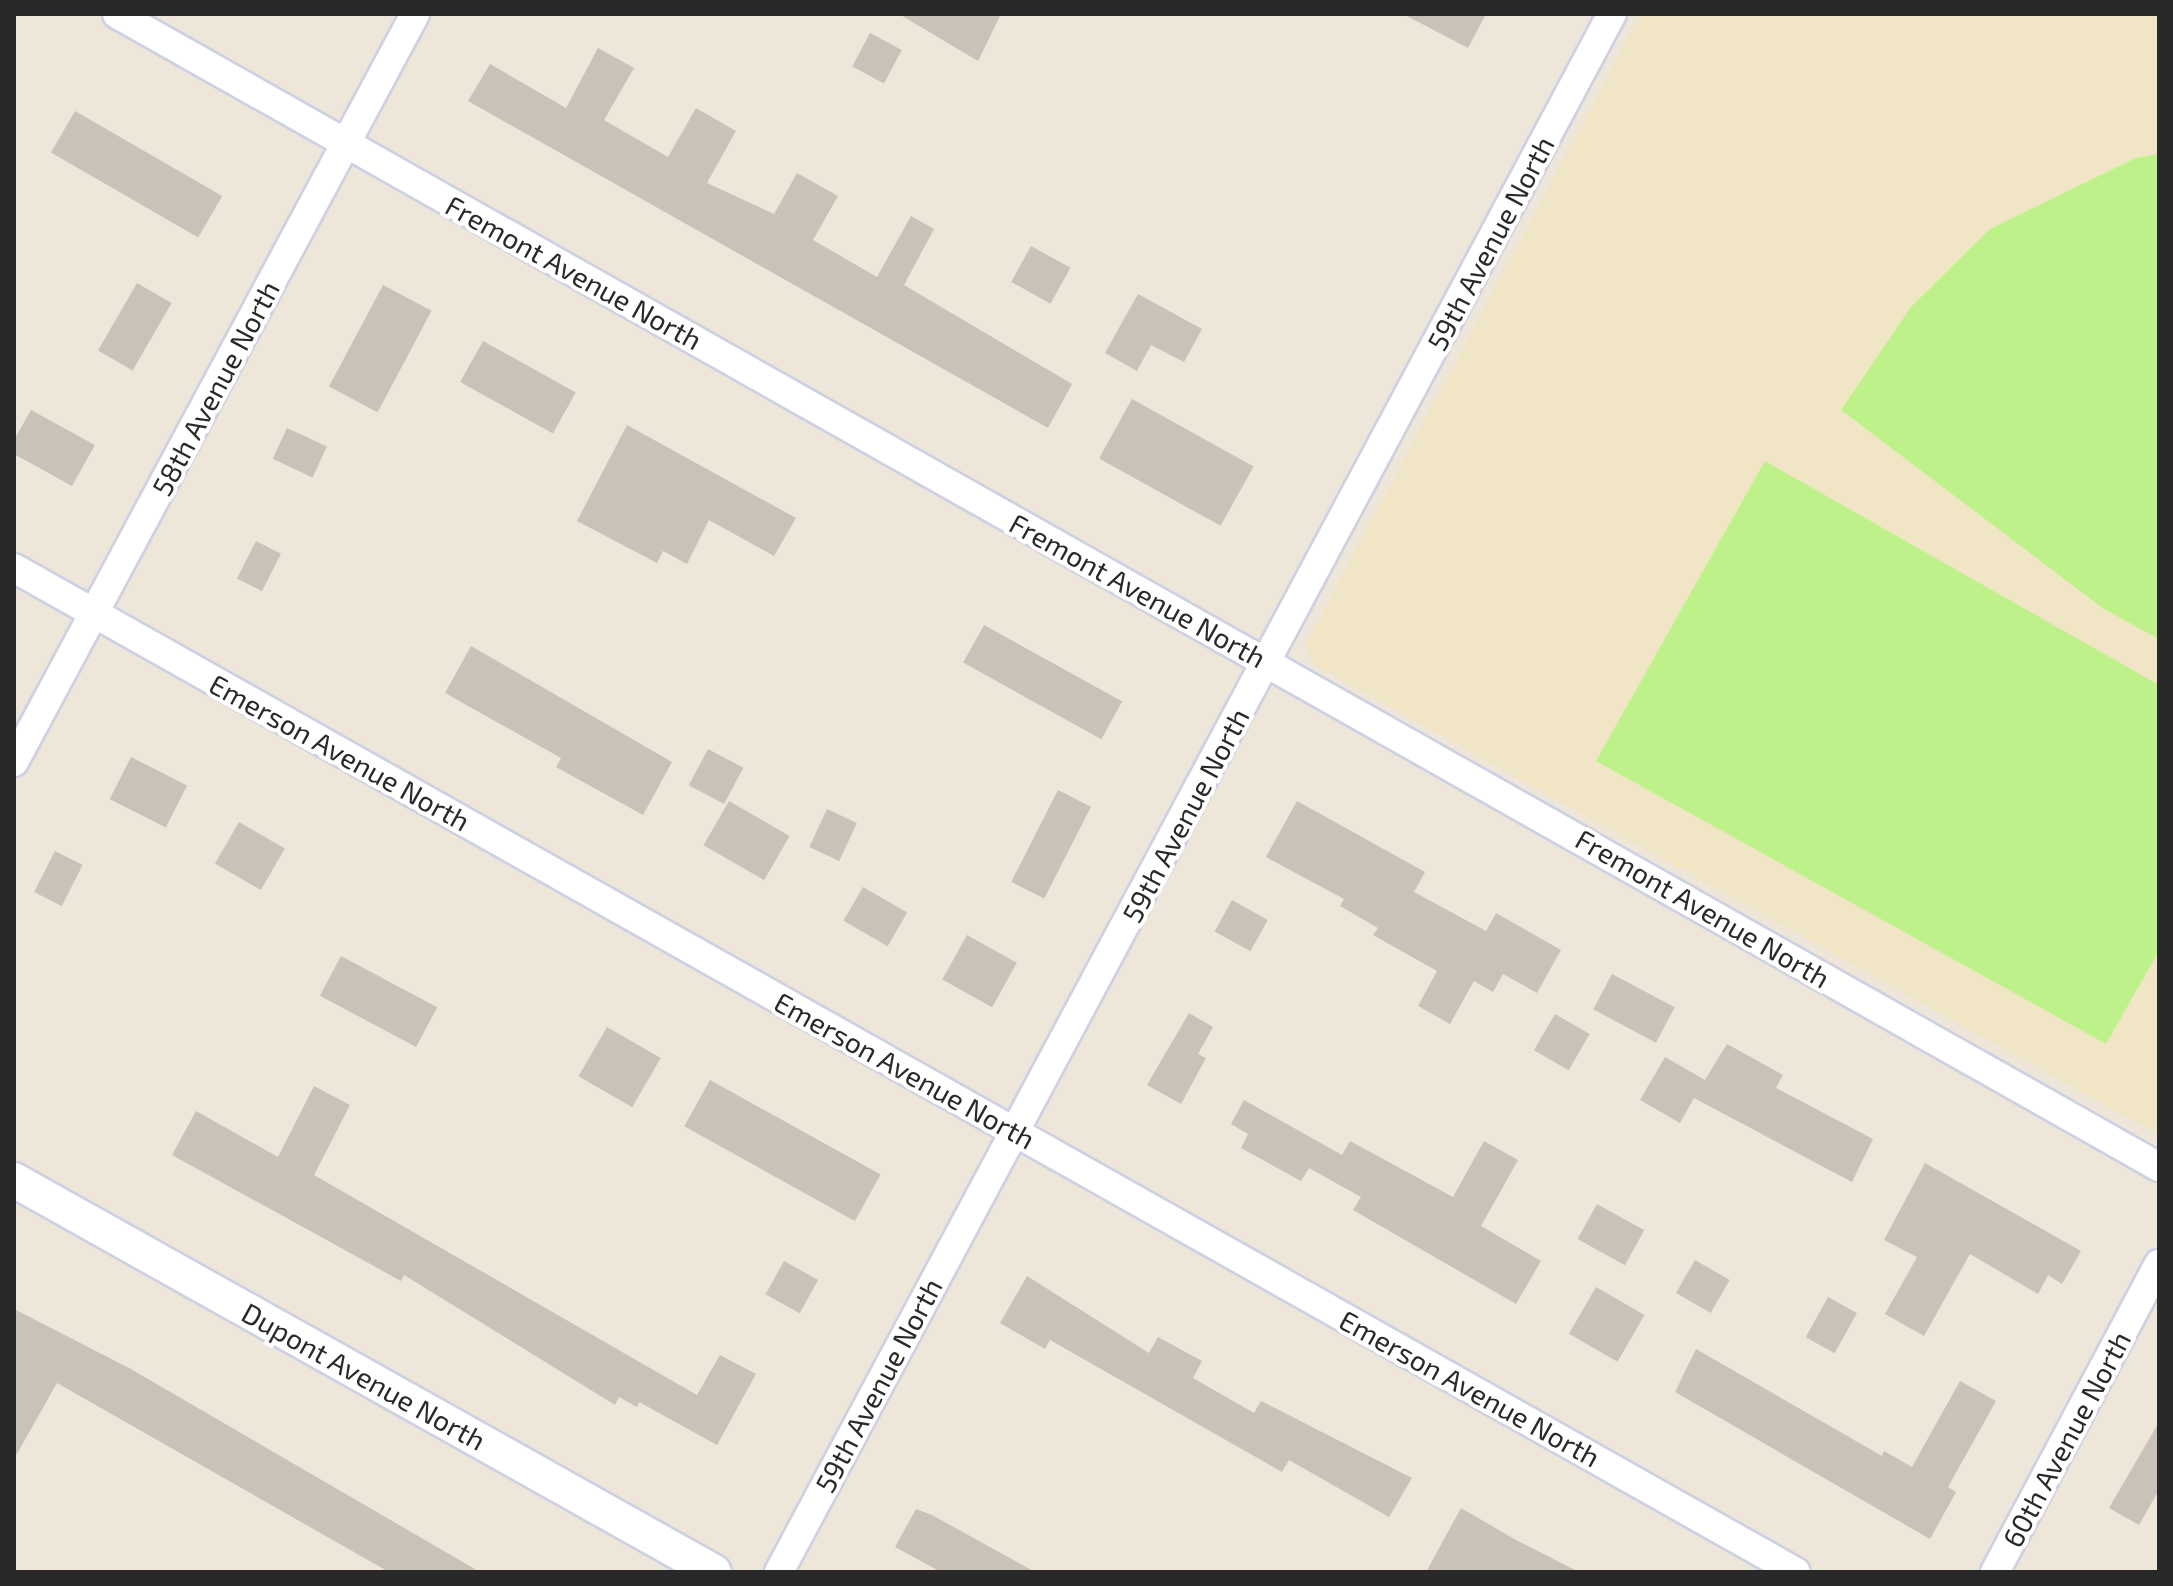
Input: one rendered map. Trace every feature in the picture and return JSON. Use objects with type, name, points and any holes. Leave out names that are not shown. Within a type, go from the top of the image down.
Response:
[{"type":"street","name":"Fremont Avenue North","points":[[117,14],[2159,1167]]},
{"type":"street","name":"58th Avenue North","points":[[14,762],[415,14]]},
{"type":"street","name":"59th Avenue North","points":[[779,1572],[1612,14]]},
{"type":"street","name":"Emerson Avenue North","points":[[14,568],[1796,1572]]},
{"type":"street","name":"Dupont Avenue North","points":[[14,1180],[714,1572]]},
{"type":"street","name":"60th Avenue North","points":[[1995,1572],[2159,1264]]},
{"type":"shaded area","points":[[1641,14],[2159,14],[2159,1135],[1315,665],[1305,646]]},
{"type":"green space","points":[[2159,154],[2159,639],[2104,609],[1841,410],[1911,307],[1990,229],[2136,158]]},
{"type":"green space","points":[[1765,461],[2159,685],[2159,951],[2106,1044],[1596,761]]},
{"type":"building","points":[[899,14],[1001,14],[978,61]]},
{"type":"building","points":[[1403,14],[1486,14],[1468,48]]},
{"type":"building","points":[[870,33],[902,50],[884,83],[852,67]]},
{"type":"building","points":[[598,48],[634,68],[604,120],[668,157],[696,108],[736,131],[707,183],[774,214],[797,173],[838,196],[813,240],[877,277],[911,216],[934,229],[904,285],[1072,384],[1048,428],[468,101],[490,64],[566,108]]},
{"type":"building","points":[[75,111],[222,196],[198,238],[51,153]]},
{"type":"building","points":[[1031,246],[1070,268],[1050,304],[1011,282]]},
{"type":"building","points":[[137,283],[172,303],[133,371],[98,351]]},
{"type":"building","points":[[383,285],[432,311],[378,412],[329,387]]},
{"type":"building","points":[[1138,294],[1202,329],[1184,362],[1151,345],[1137,371],[1105,353]]},
{"type":"building","points":[[483,341],[576,392],[553,433],[460,382]]},
{"type":"building","points":[[1132,399],[1254,466],[1221,526],[1099,458]]},
{"type":"building","points":[[31,410],[95,445],[72,486],[14,454],[14,440]]},
{"type":"building","points":[[627,425],[796,518],[774,556],[709,520],[687,564],[663,551],[657,563],[577,521]]},
{"type":"building","points":[[287,428],[327,447],[313,477],[273,459]]},
{"type":"building","points":[[256,541],[281,554],[262,591],[237,578]]},
{"type":"building","points":[[984,625],[1122,702],[1101,739],[963,663]]},
{"type":"building","points":[[471,646],[672,762],[643,815],[556,767],[561,758],[445,693]]},
{"type":"building","points":[[708,749],[743,768],[724,804],[689,785]]},
{"type":"building","points":[[131,757],[187,786],[166,827],[110,799]]},
{"type":"building","points":[[1058,790],[1091,807],[1044,899],[1011,882]]},
{"type":"building","points":[[729,801],[790,836],[764,880],[704,845]]},
{"type":"building","points":[[1297,801],[1425,872],[1414,892],[1486,931],[1496,913],[1561,950],[1537,993],[1503,974],[1493,992],[1474,981],[1450,1024],[1418,1006],[1437,971],[1373,935],[1378,928],[1340,906],[1344,899],[1266,857]]},
{"type":"building","points":[[827,809],[857,823],[839,861],[809,847]]},
{"type":"building","points":[[239,822],[285,848],[261,890],[215,864]]},
{"type":"building","points":[[55,851],[83,865],[62,906],[34,892]]},
{"type":"building","points":[[863,887],[907,912],[888,946],[844,921]]},
{"type":"building","points":[[1232,900],[1268,920],[1250,951],[1215,931]]},
{"type":"building","points":[[967,935],[1017,963],[992,1007],[942,980]]},
{"type":"building","points":[[341,956],[437,1007],[416,1047],[320,996]]},
{"type":"building","points":[[1612,974],[1675,1007],[1656,1043],[1593,1009]]},
{"type":"building","points":[[1189,1013],[1213,1027],[1198,1054],[1206,1058],[1181,1104],[1147,1085]]},
{"type":"building","points":[[1555,1014],[1590,1034],[1569,1070],[1534,1050]]},
{"type":"building","points":[[607,1027],[661,1058],[632,1107],[578,1076]]},
{"type":"building","points":[[1727,1044],[1783,1075],[1776,1088],[1873,1139],[1852,1182],[1694,1098],[1680,1123],[1640,1100],[1665,1057],[1705,1080]]},
{"type":"building","points":[[710,1080],[881,1175],[855,1221],[684,1126]]},
{"type":"building","points":[[314,1086],[350,1105],[314,1175],[697,1395],[720,1355],[756,1374],[717,1445],[639,1402],[637,1407],[619,1397],[615,1405],[404,1275],[401,1281],[172,1155],[196,1111],[278,1157]]},
{"type":"building","points":[[1244,1100],[1342,1155],[1350,1141],[1453,1197],[1484,1141],[1518,1160],[1481,1226],[1541,1261],[1516,1304],[1353,1210],[1361,1197],[1309,1168],[1301,1181],[1241,1148],[1248,1134],[1231,1124]]},
{"type":"building","points":[[1925,1163],[2081,1251],[2062,1284],[2048,1275],[2038,1294],[1970,1254],[1924,1336],[1885,1314],[1917,1257],[1884,1240]]},
{"type":"building","points":[[1597,1204],[1644,1230],[1625,1265],[1578,1239]]},
{"type":"building","points":[[1695,1260],[1730,1280],[1711,1313],[1676,1293]]},
{"type":"building","points":[[784,1261],[818,1280],[800,1313],[766,1294]]},
{"type":"building","points":[[1027,1276],[1149,1353],[1158,1337],[1202,1361],[1193,1378],[1254,1413],[1261,1401],[1412,1478],[1389,1517],[1289,1460],[1282,1472],[1050,1340],[1045,1349],[1000,1323]]},
{"type":"building","points":[[1596,1287],[1644,1315],[1617,1362],[1569,1334]]},
{"type":"building","points":[[1828,1297],[1857,1313],[1835,1353],[1806,1337]]},
{"type":"building","points":[[14,1309],[129,1368],[480,1572],[389,1572],[57,1383],[14,1459]]},
{"type":"building","points":[[1696,1349],[1882,1456],[1884,1451],[1912,1467],[1960,1381],[1996,1401],[1948,1487],[1956,1492],[1930,1539],[1675,1392]]},
{"type":"building","points":[[2159,1422],[2159,1490],[2139,1525],[2109,1508]]},
{"type":"building","points":[[1461,1508],[1516,1540],[1579,1572],[1426,1572]]},
{"type":"building","points":[[916,1509],[1035,1572],[941,1572],[895,1547]]}]
